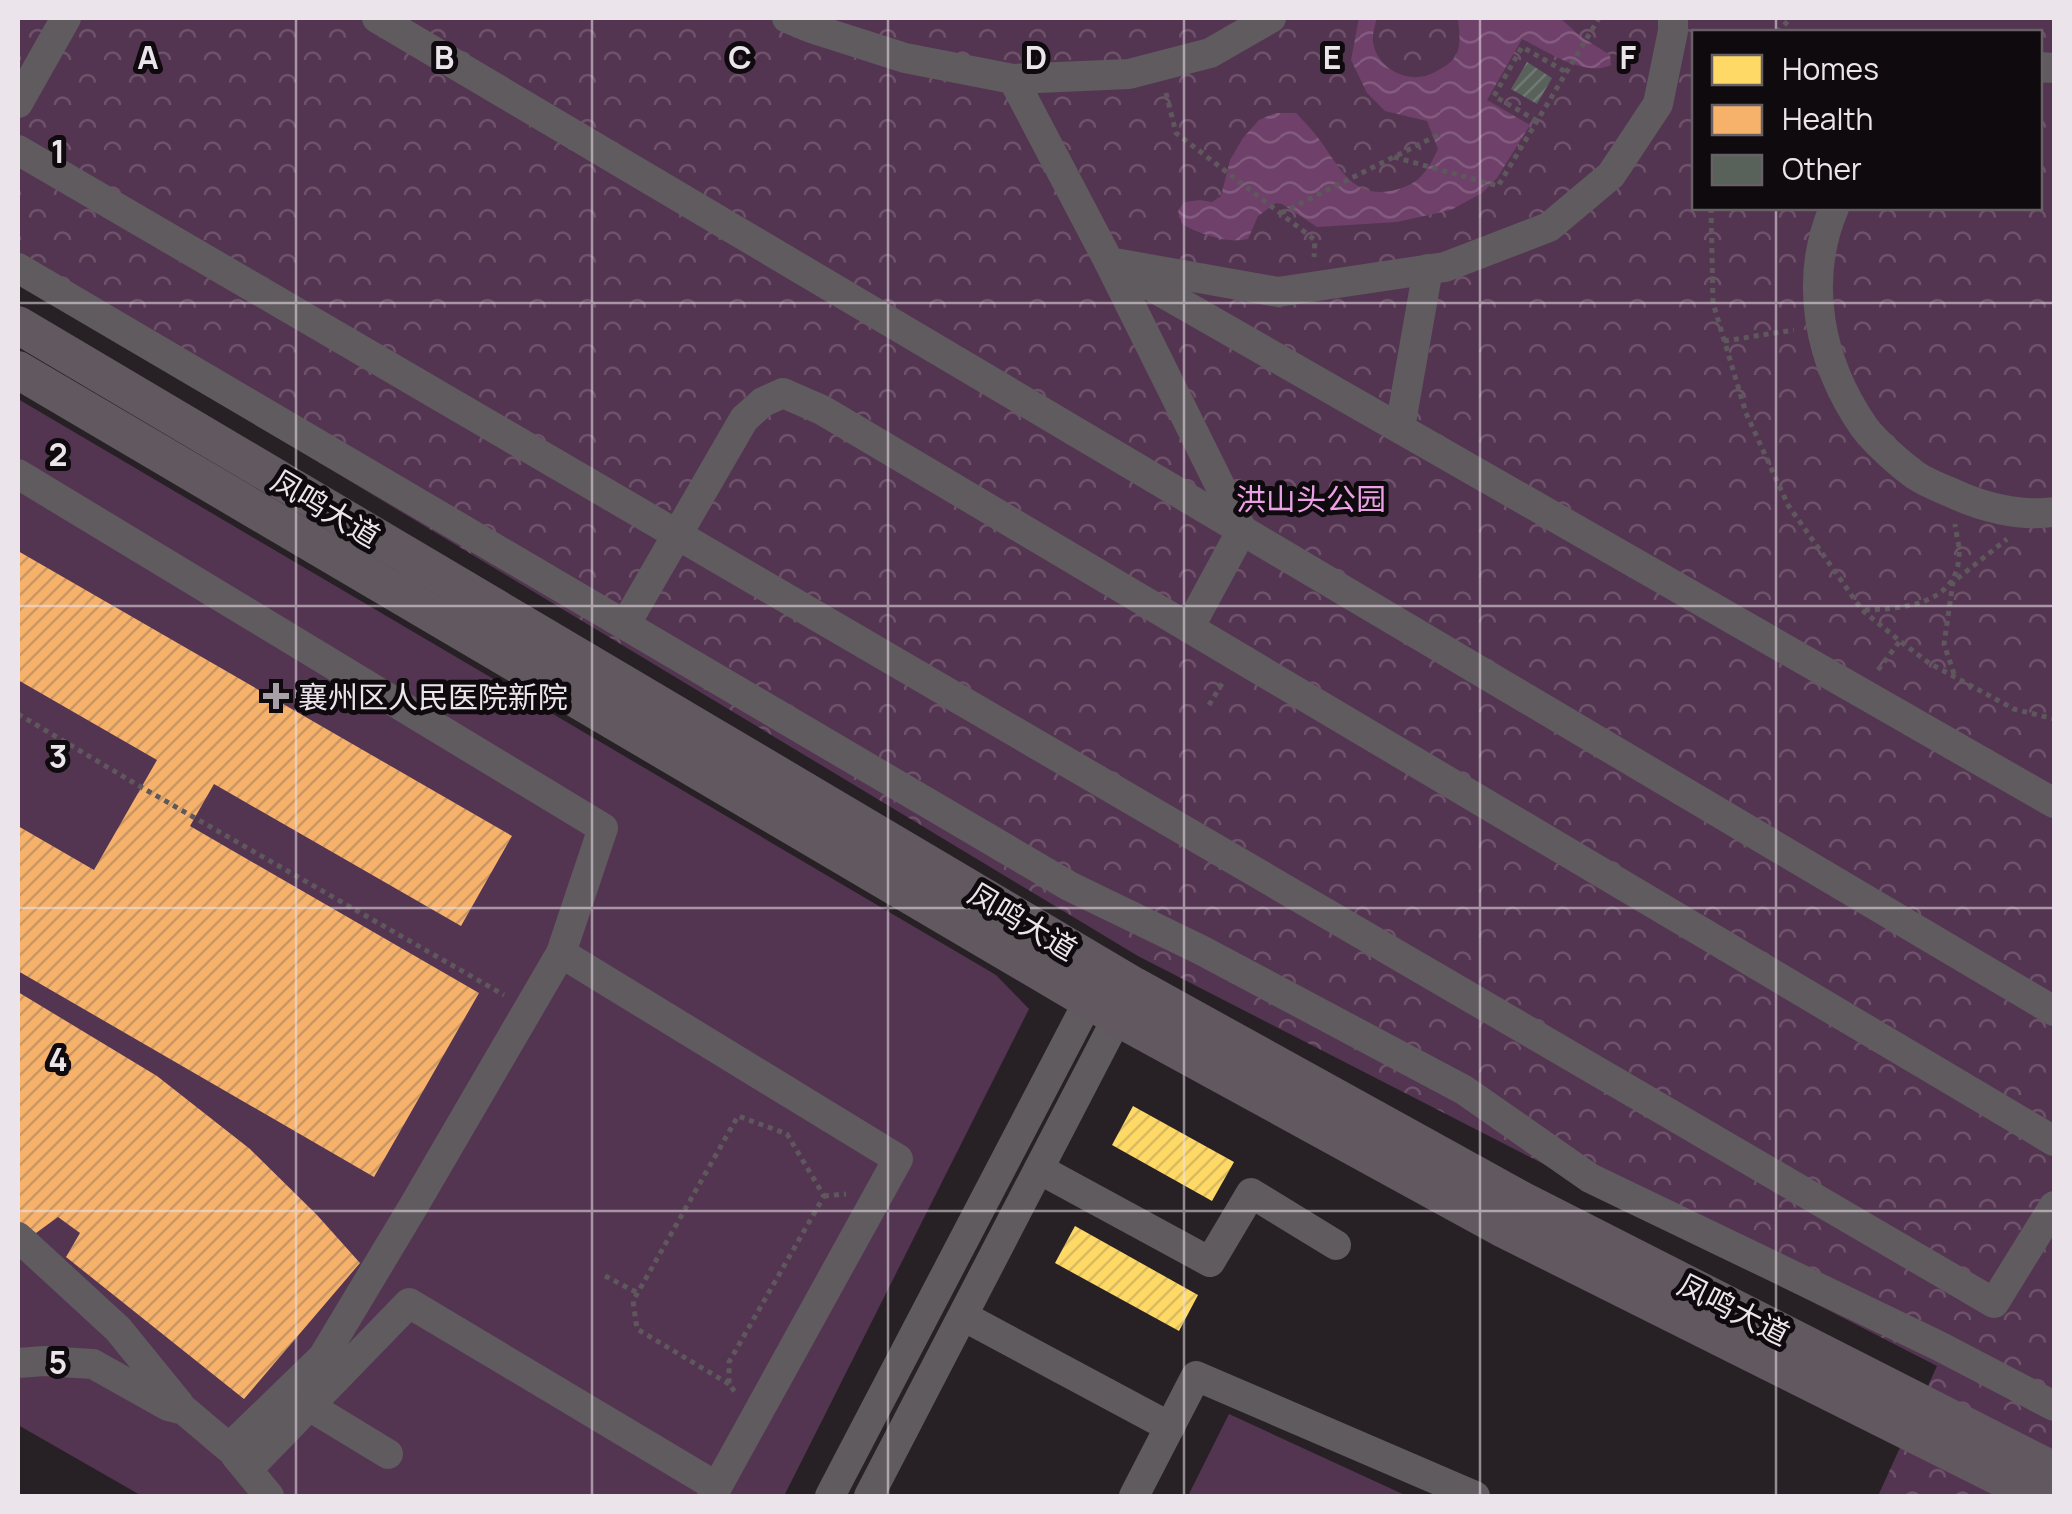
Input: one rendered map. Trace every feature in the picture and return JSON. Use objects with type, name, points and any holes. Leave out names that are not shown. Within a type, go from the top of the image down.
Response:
[{"type":"main road","name":"凤鸣大道","points":[[18,325],[1111,993]]},
{"type":"main road","name":"凤鸣大道","points":[[18,370],[1111,993],[1520,1200],[1908,1414],[2038,1496]]},
{"type":"main road","name":"凤鸣大道","points":[[1908,1414],[2054,1471]]},
{"type":"street","points":[[22,94],[66,18]]},
{"type":"street","points":[[377,18],[2054,1011]]},
{"type":"street","points":[[786,18],[905,58],[1013,79],[1129,74],[1210,53],[1271,18]]},
{"type":"street","points":[[1109,262],[1278,292],[1444,267],[1549,228],[1611,175],[1658,104],[1673,18]]},
{"type":"street","points":[[1013,79],[1242,530]]},
{"type":"street","points":[[18,150],[1994,1304],[2054,1206]]},
{"type":"street","points":[[1833,210],[1823,234],[1816,302],[1831,370],[1866,430],[1917,477],[1975,504],[2046,513]]},
{"type":"street","points":[[1109,262],[2054,803]]},
{"type":"street","points":[[18,268],[1069,886],[1201,950],[1464,1090],[1590,1178],[1939,1346],[2054,1406]]},
{"type":"street","points":[[1400,428],[1428,269]]},
{"type":"street","points":[[625,625],[744,419],[763,402],[784,392],[822,410],[2054,1142]]},
{"type":"street","points":[[18,474],[603,828],[561,953],[414,1208],[323,1356],[238,1459]]},
{"type":"street","points":[[1189,628],[1242,530]]},
{"type":"street","points":[[238,1459],[309,1406],[409,1303],[714,1492],[898,1159],[561,953]]},
{"type":"street","points":[[869,1496],[1039,1169],[1111,993]]},
{"type":"street","points":[[830,1496],[1111,993]]},
{"type":"street","points":[[1039,1169],[1210,1262],[1251,1193],[1336,1245]]},
{"type":"street","points":[[18,1238],[118,1329],[184,1410],[238,1459],[269,1496]]},
{"type":"street","points":[[963,1316],[1170,1428]]},
{"type":"street","points":[[18,1363],[93,1364],[168,1406],[184,1410]]},
{"type":"street","points":[[1134,1496],[1196,1376],[1476,1496]]},
{"type":"street","points":[[309,1406],[388,1454]]},
{"type":"path","points":[[1394,158],[1498,186],[1598,18]]},
{"type":"path","points":[[1536,121],[1494,96],[1522,47],[1566,72]]},
{"type":"path","points":[[1160,66],[1176,133],[1315,240],[1312,286]]},
{"type":"path","points":[[1280,213],[1438,136]]},
{"type":"path","points":[[1711,210],[1713,303],[1746,413],[1788,504],[1862,610],[1900,641],[1929,663],[2014,708],[2054,719]]},
{"type":"path","points":[[1724,341],[1822,325]]},
{"type":"path","points":[[1917,477],[1940,498],[1954,524],[1959,556],[1944,644],[1955,677]]},
{"type":"path","points":[[1862,610],[1896,609],[1939,596],[2046,513]]},
{"type":"path","points":[[1862,692],[1900,641]]},
{"type":"path","points":[[18,714],[528,1008]]},
{"type":"path","points":[[729,1384],[729,1362],[824,1196],[786,1134],[738,1116],[633,1302],[637,1329],[729,1384],[755,1418]]},
{"type":"path","points":[[605,1276],[638,1293]]},
{"type":"green space","name":"洪山头公园","points":[[18,18],[2054,18],[2054,1496],[1878,1496],[1937,1366],[1138,956],[18,281]]},
{"type":"green space","name":"襄州区人民医院新院","points":[[18,399],[996,975],[1029,1009],[784,1496],[142,1496],[18,1425]]},
{"type":"green space","points":[[1229,1414],[1407,1496],[1188,1496]]},
{"type":"water","points":[[1359,18],[1377,18],[1373,39],[1376,52],[1388,67],[1406,76],[1426,76],[1453,59],[1459,43],[1458,18],[1560,18],[1610,55],[1611,65],[1577,65],[1522,39],[1487,100],[1530,125],[1497,178],[1482,193],[1451,210],[1397,222],[1317,227],[1276,203],[1258,216],[1248,239],[1240,240],[1214,237],[1182,224],[1178,211],[1184,202],[1212,202],[1221,196],[1230,160],[1243,138],[1259,120],[1275,113],[1296,113],[1345,175],[1363,189],[1387,192],[1415,182],[1424,173],[1438,149],[1427,121],[1385,111],[1367,93],[1351,60]]},
{"type":"building: Homes","points":[[1133,1106],[1234,1162],[1212,1201],[1112,1145]]},
{"type":"building: Homes","points":[[1075,1226],[1198,1295],[1179,1331],[1055,1263]]},
{"type":"building: Health","points":[[18,551],[512,836],[461,926],[214,784],[190,826],[479,993],[374,1177],[18,971],[18,826],[94,870],[157,760],[18,680]]},
{"type":"building: Health","points":[[18,992],[157,1076],[250,1149],[360,1263],[244,1399],[66,1257],[80,1233],[58,1217],[36,1233],[18,1221]]},
{"type":"building: Other","points":[[1527,62],[1552,78],[1537,104],[1511,89]]},
{"type":"place","name":"襄州区人民医院新院","points":[[276,696]]}]
